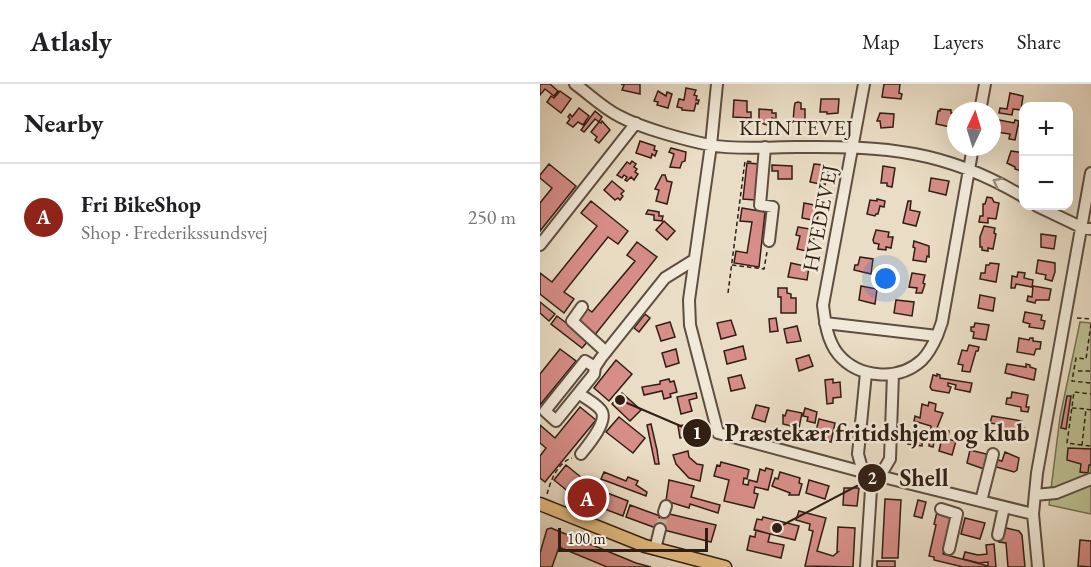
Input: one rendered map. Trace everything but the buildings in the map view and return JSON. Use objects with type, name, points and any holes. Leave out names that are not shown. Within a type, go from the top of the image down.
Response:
[{"type":"main road","points":[[541,508],[698,564],[725,567]]},
{"type":"street","name":"KLINTEVEJ","points":[[575,84],[617,116],[711,146],[854,146],[897,150],[933,157],[969,169],[1019,195]]},
{"type":"street","points":[[717,84],[711,146],[688,300],[690,325],[718,433],[1033,514]]},
{"type":"street","name":"HVEDEVEJ","points":[[825,323],[823,305],[825,291],[864,84]]},
{"type":"street","points":[[982,102],[985,84]]},
{"type":"street","points":[[540,245],[636,123]]},
{"type":"street","points":[[765,147],[760,205],[773,207],[769,241]]},
{"type":"street","points":[[937,336],[825,323],[829,340],[838,354],[851,365],[866,373],[893,374],[908,369],[930,350],[937,336],[942,322],[971,156]]},
{"type":"street","points":[[1038,567],[1033,514],[1037,473],[1066,317],[1086,228],[1091,172]]},
{"type":"street","points":[[1046,210],[1086,228]]},
{"type":"street","points":[[595,367],[585,361],[545,411],[556,421],[580,394],[606,351],[665,278],[694,260]]},
{"type":"street","points":[[582,307],[572,321],[606,351]]},
{"type":"street","points":[[866,373],[858,454],[872,474],[866,567]]},
{"type":"street","points":[[872,474],[890,459],[893,374]]},
{"type":"street","points":[[580,394],[601,410],[603,415],[599,429],[581,454]]},
{"type":"street","points":[[981,501],[993,454]]},
{"type":"street","points":[[1035,495],[1056,493],[1091,479]]},
{"type":"street","points":[[950,549],[957,514],[944,510],[952,494]]},
{"type":"street","points":[[998,535],[1004,507]]},
{"type":"street","points":[[655,549],[660,529]]},
{"type":"path","points":[[728,293],[745,161],[763,163]]},
{"type":"path","points":[[731,265],[764,269],[769,241]]},
{"type":"path","points":[[1066,317],[1091,319]]},
{"type":"path","points":[[1086,358],[1091,324]]},
{"type":"path","points":[[1091,359],[1076,358],[1072,381],[1091,383]]},
{"type":"path","points":[[1078,370],[1091,371]]},
{"type":"path","points":[[1091,394],[1074,392],[1067,443],[1091,446]]},
{"type":"path","points":[[1072,408],[1091,410]]},
{"type":"path","points":[[1082,445],[1086,410]]},
{"type":"path","points":[[541,508],[552,477],[564,463]]},
{"type":"green space","points":[[1080,322],[1091,323],[1091,514],[1049,505],[1060,417]]},
{"type":"tunnel","points":[[660,529],[664,512]]},
{"type":"place","name":"Præstekær fritidshjem og klub","points":[[620,400]]},
{"type":"place","name":"Fri BikeShop","points":[[587,498]]},
{"type":"place","name":"Shell","points":[[777,528]]}]
